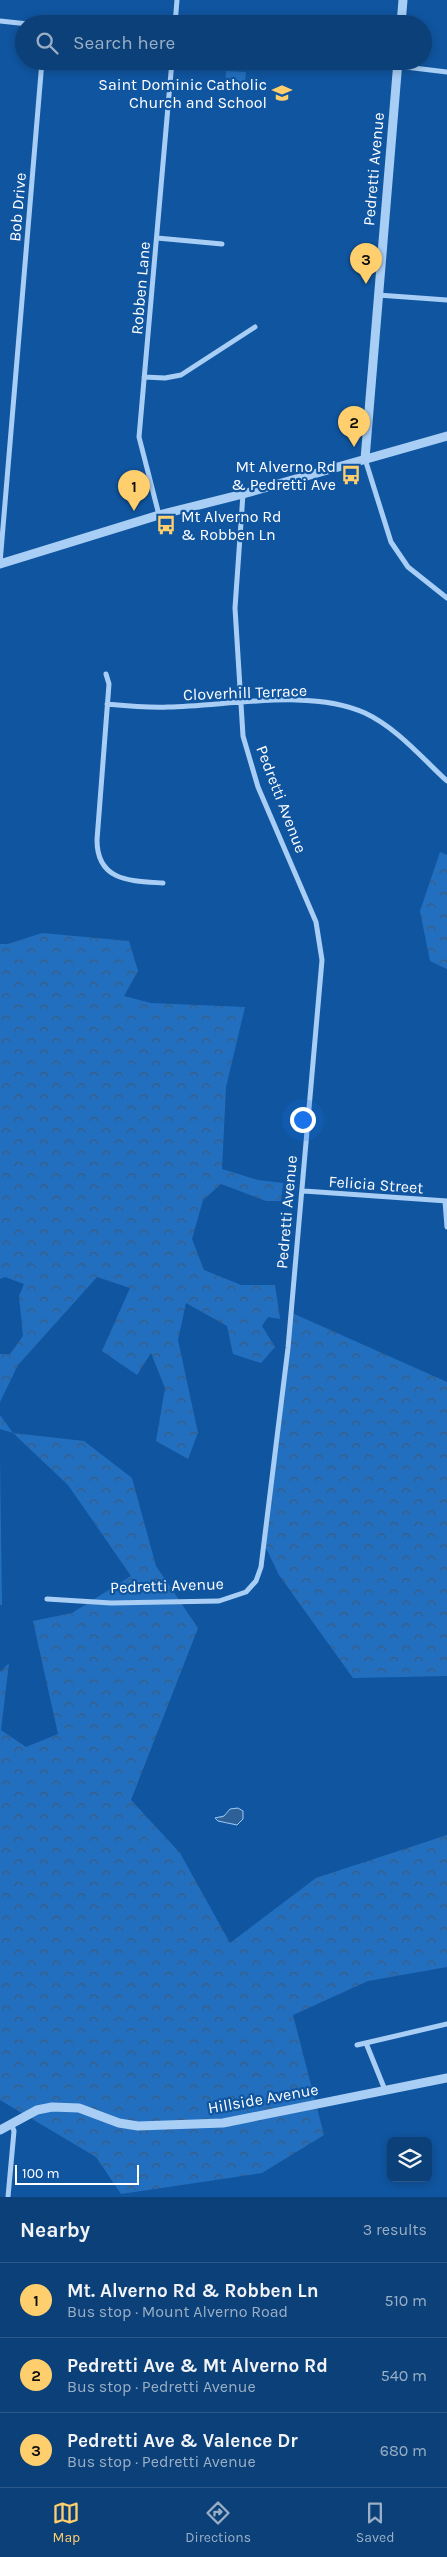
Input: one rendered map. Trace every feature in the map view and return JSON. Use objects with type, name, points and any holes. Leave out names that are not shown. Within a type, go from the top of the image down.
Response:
[{"type":"street","points":[[176,15],[177,0]]},
{"type":"street","points":[[401,15],[402,0]]},
{"type":"street","points":[[0,20],[15,22]]},
{"type":"street","name":"Bob Drive","points":[[0,564],[41,70]]},
{"type":"street","name":"Robben Lane","points":[[159,515],[140,442],[144,376],[171,70]]},
{"type":"street","name":"Pedretti Avenue","points":[[365,459],[396,70]]},
{"type":"street","points":[[432,70],[447,72]]},
{"type":"street","points":[[157,238],[222,244]]},
{"type":"street","points":[[377,295],[447,300]]},
{"type":"street","points":[[144,376],[164,378],[182,375],[255,327]]},
{"type":"street","points":[[0,564],[159,515],[244,494],[447,436]]},
{"type":"street","points":[[365,459],[390,542],[413,572],[447,598]]},
{"type":"street","name":"Pedretti Avenue","points":[[47,1599],[110,1603],[219,1601],[237,1596],[256,1581],[261,1567],[288,1348],[304,1191],[322,948],[316,922],[250,766],[243,736],[235,608],[244,494]]},
{"type":"street","points":[[106,674],[109,684],[97,840],[98,855],[107,870],[121,879],[163,884]]},
{"type":"street","name":"Cloverhill Terrace","points":[[107,704],[168,707],[300,701],[335,704],[364,712],[390,728],[447,781]]},
{"type":"street","name":"Felicia Street","points":[[304,1191],[446,1201]]},
{"type":"street","points":[[446,1201],[447,1227]]},
{"type":"street","points":[[357,2045],[447,2024]]},
{"type":"street","points":[[366,2043],[385,2090]]},
{"type":"street","name":"Hillside Avenue","points":[[0,2130],[37,2110],[68,2107],[79,2108],[119,2123],[138,2126],[223,2123],[447,2078]]},
{"type":"street","points":[[8,2197],[14,2130],[11,2123]]},
{"type":"green space","points":[[226,71],[246,72],[244,90],[225,88]]},
{"type":"green space","points":[[440,852],[447,855],[447,969],[430,961],[420,911]]},
{"type":"green space","points":[[42,933],[129,941],[138,971],[124,996],[151,1003],[245,1007],[226,1087],[222,1169],[258,1180],[283,1183],[281,1201],[266,1201],[221,1184],[203,1200],[192,1239],[204,1270],[241,1285],[275,1285],[280,1319],[268,1317],[262,1326],[275,1347],[261,1363],[233,1354],[227,1326],[186,1303],[178,1340],[198,1433],[188,1459],[156,1441],[165,1388],[151,1353],[137,1375],[102,1351],[130,1288],[97,1277],[18,1365],[0,1402],[0,1354],[10,1354],[23,1336],[19,1296],[24,1284],[5,1277],[0,1279],[0,944],[8,944]]},
{"type":"green space","points":[[292,1313],[447,1382],[447,1676],[353,1678],[279,1575],[264,1544]]},
{"type":"green space","points":[[0,1415],[13,1433],[0,1429]]},
{"type":"green space","points":[[13,1433],[84,1441],[132,1478],[156,1566],[198,1628],[131,1800],[180,1853],[230,1943],[316,1878],[447,1835],[447,1967],[368,1981],[293,2015],[324,2135],[262,2173],[121,2194],[96,2157],[0,2100],[0,1672],[9,1663],[1,1730],[26,1747],[58,1734],[33,1621],[72,1613],[131,1576],[68,1485]]},
{"type":"green space","points":[[0,1459],[2,1605],[0,1605]]},
{"type":"water","points":[[238,1808],[243,1811],[243,1819],[237,1825],[218,1821],[215,1818],[224,1816],[230,1809]]},
{"type":"place","name":"Saint Dominic Catholic Church and School","points":[[282,93]]},
{"type":"place","name":"Pedretti Ave & Valence Dr","points":[[366,284]]},
{"type":"place","name":"Pedretti Ave & Mt Alverno Rd","points":[[354,447]]},
{"type":"place","name":"Mt Alverno Rd & Pedretti Ave","points":[[351,475]]},
{"type":"place","name":"Mt. Alverno Rd & Robben Ln","points":[[134,511]]},
{"type":"place","name":"Mt Alverno Rd & Robben Ln","points":[[166,525]]}]
